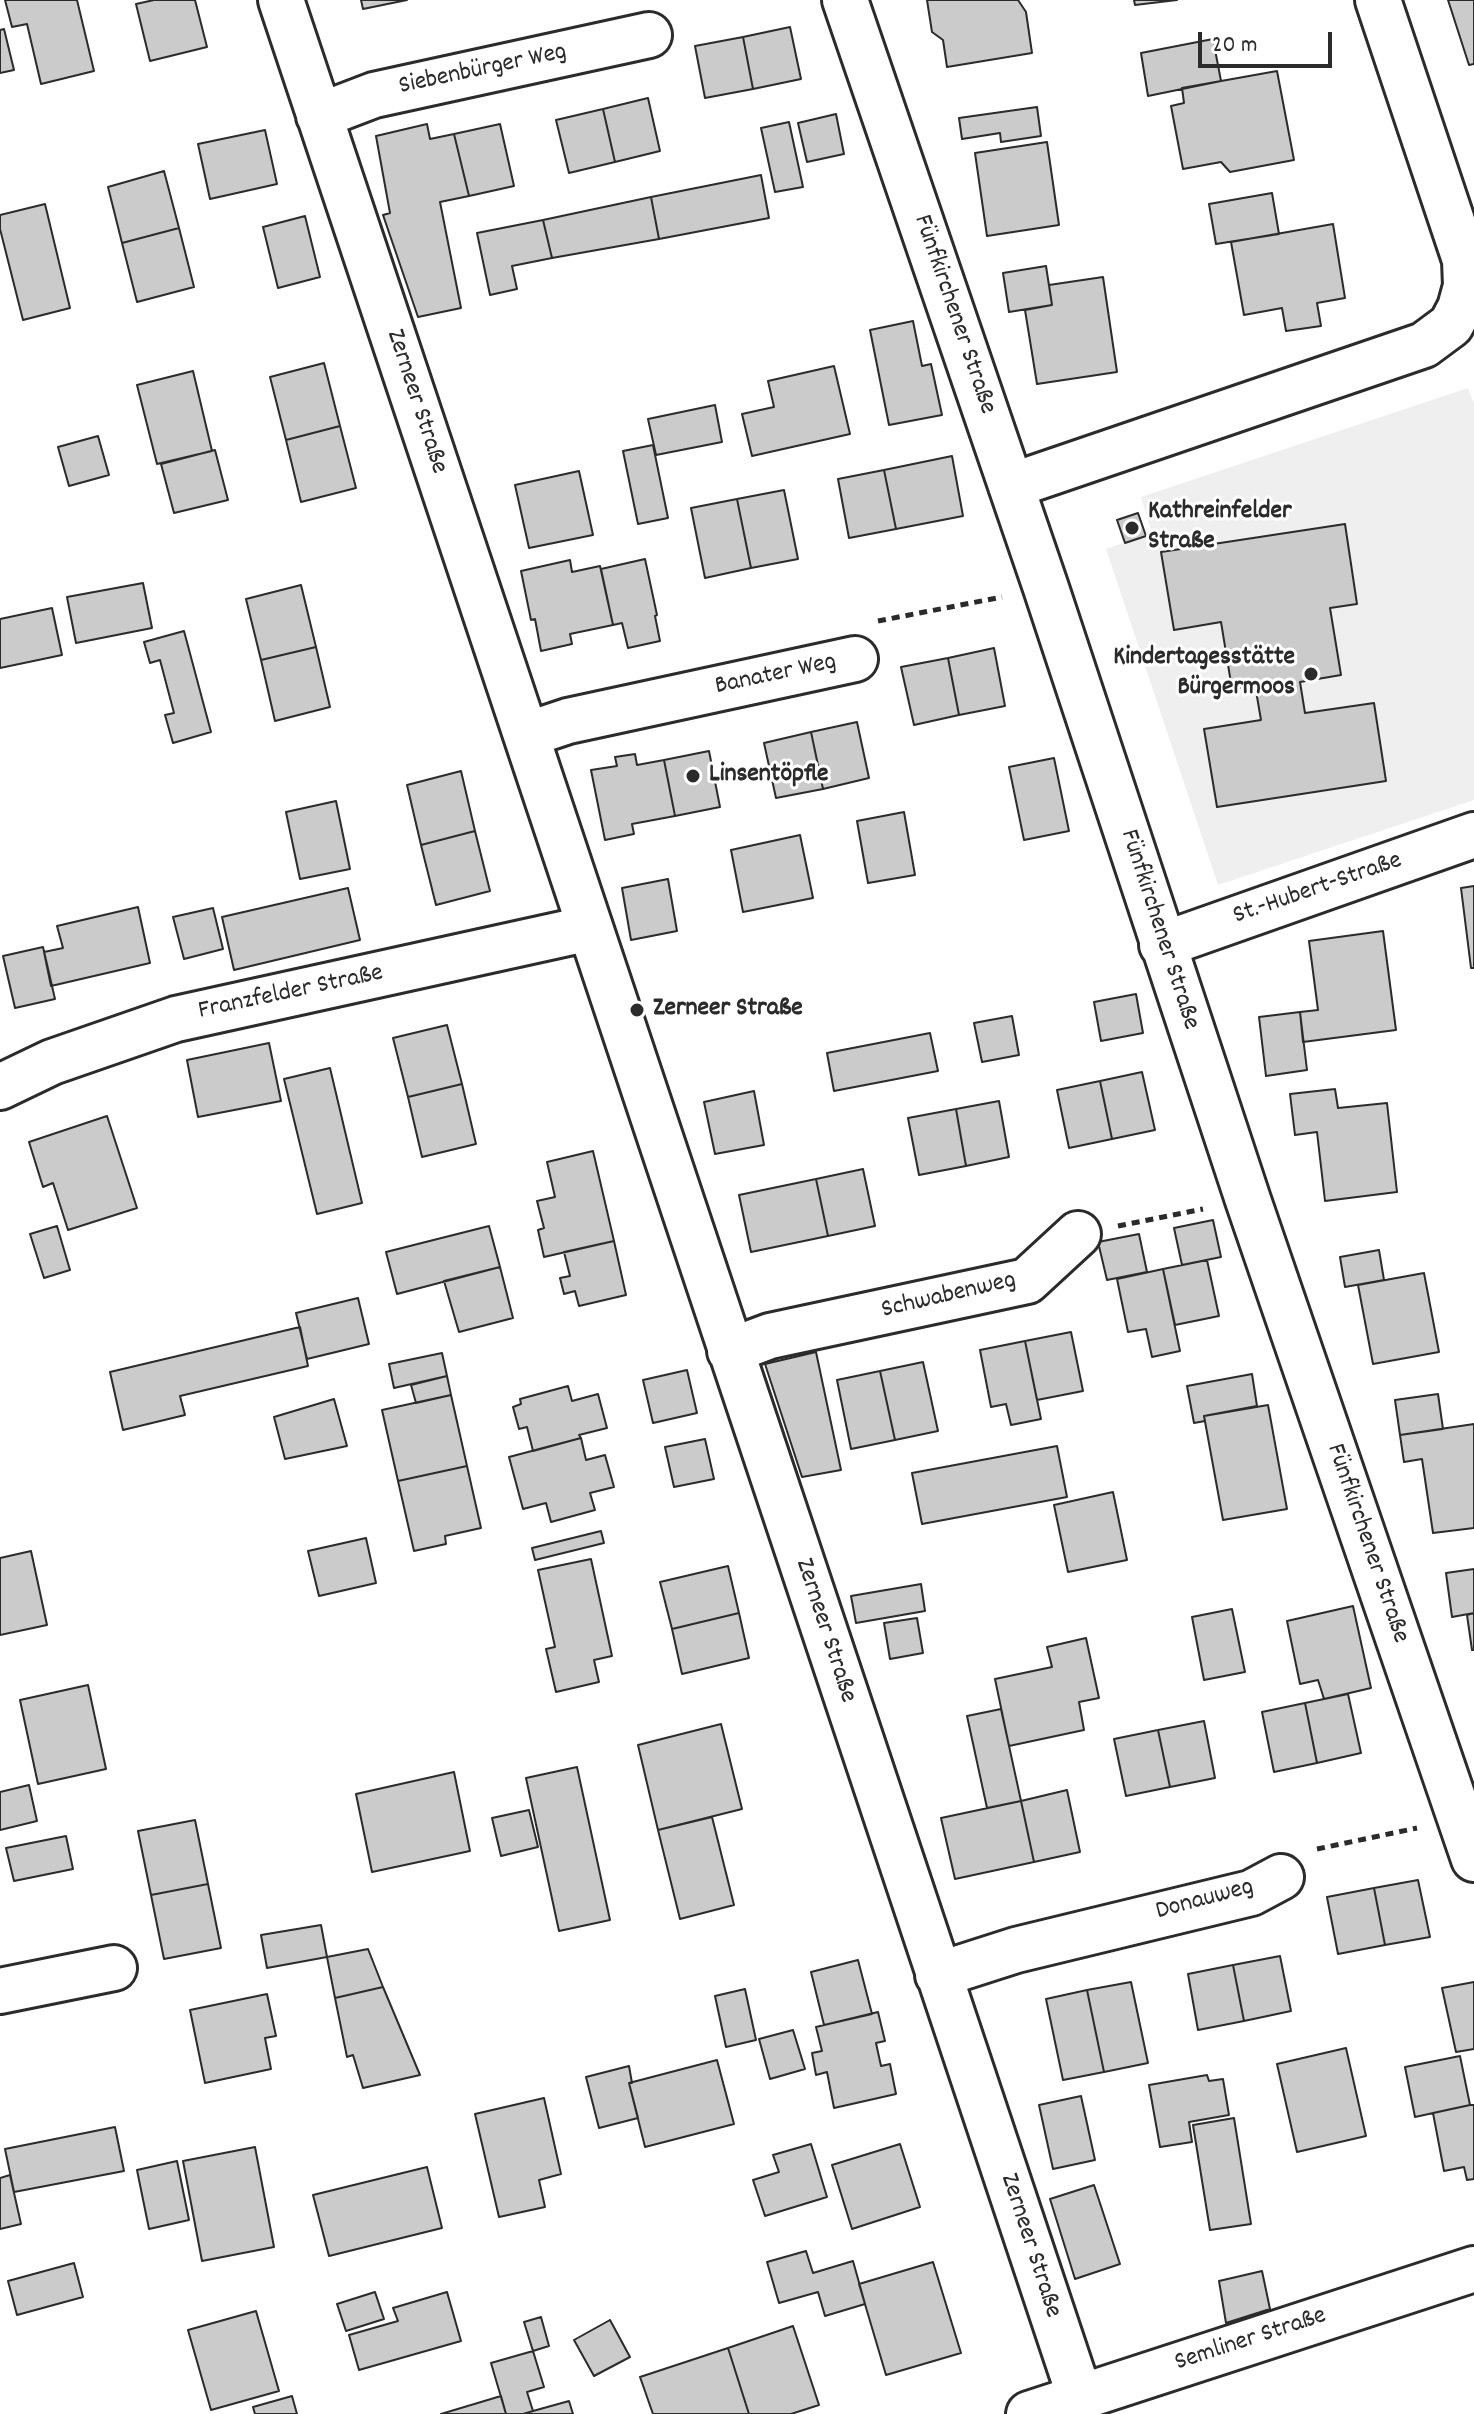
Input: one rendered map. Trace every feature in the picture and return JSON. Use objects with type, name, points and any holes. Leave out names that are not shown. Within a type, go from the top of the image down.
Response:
[{"type":"street","name":"Zerneer Straße","points":[[281,0],[1080,2397]]},
{"type":"street","name":"Fünfkirchener Straße","points":[[845,0],[1046,588],[1248,1200],[1465,1814]]},
{"type":"street","points":[[1011,486],[1424,345],[1451,325],[1466,286],[1465,260],[1378,0]]},
{"type":"street","name":"Siebenbürger Weg","points":[[319,116],[374,95],[649,35]]},
{"type":"street","name":"Banater Weg","points":[[526,735],[568,721],[855,659]]},
{"type":"street","name":"St.-Hubert-Straße","points":[[1162,945],[1474,835]]},
{"type":"street","name":"Franzfelder Straße","points":[[0,1087],[52,1062],[176,1019],[590,928]]},
{"type":"street","name":"Schwabenweg","points":[[730,1351],[770,1336],[1027,1281],[1078,1234]]},
{"type":"street","name":"Donauweg","points":[[938,1975],[1016,1950],[1251,1893],[1281,1877]]},
{"type":"street","points":[[0,1991],[114,1968]]},
{"type":"street","name":"Semliner Straße","points":[[1029,2414],[1474,2269]]},
{"type":"path","name":"Banater Weg","points":[[855,659],[858,625],[1046,588]]},
{"type":"path","points":[[1078,1234],[1248,1200]]},
{"type":"path","name":"Donauweg","points":[[1281,1877],[1294,1853],[1465,1814]]},
{"type":"shaded area","name":"Kindertagesstätte Bürgermoos","points":[[1468,388],[1474,404],[1474,800],[1218,885],[1106,549],[1152,533],[1141,497]]},
{"type":"building","points":[[5,0],[77,0],[94,71],[41,84],[27,24],[12,27]]},
{"type":"building","points":[[154,0],[195,0],[207,47],[150,61],[136,4]]},
{"type":"building","points":[[361,0],[407,0],[363,9]]},
{"type":"building","points":[[927,0],[1018,0],[1026,12],[1032,53],[947,67],[943,40],[932,32]]},
{"type":"building","points":[[1134,0],[1177,0],[1135,5]]},
{"type":"building","points":[[1448,0],[1474,0],[1474,64],[1469,65]]},
{"type":"building","points":[[790,27],[801,79],[753,89],[743,37]]},
{"type":"building","points":[[4,29],[14,70],[0,73],[0,30]]},
{"type":"building","points":[[743,37],[753,89],[705,98],[695,46]]},
{"type":"building","points":[[1213,39],[1221,81],[1148,96],[1141,53]]},
{"type":"building","points":[[1277,71],[1294,160],[1230,172],[1221,162],[1183,169],[1171,106],[1184,103],[1182,88]]},
{"type":"building","points":[[648,98],[660,151],[615,162],[603,109]]},
{"type":"building","points":[[1037,107],[1041,136],[1001,142],[1000,133],[962,139],[959,118]]},
{"type":"building","points":[[603,109],[615,162],[569,173],[556,120]]},
{"type":"building","points":[[836,114],[844,154],[807,162],[798,123]]},
{"type":"building","points":[[789,122],[803,187],[775,192],[761,128]]},
{"type":"building","points":[[427,124],[430,139],[454,134],[469,196],[440,202],[461,308],[418,317],[383,215],[390,213],[376,136]]},
{"type":"building","points":[[500,124],[514,186],[469,196],[454,134]]},
{"type":"building","points":[[265,130],[277,184],[210,199],[198,144]]},
{"type":"building","points":[[1047,142],[1059,225],[987,236],[975,153]]},
{"type":"building","points":[[164,171],[179,228],[122,243],[108,187]]},
{"type":"building","points":[[761,175],[769,218],[659,239],[651,197]]},
{"type":"building","points":[[1272,193],[1279,234],[1216,244],[1209,204]]},
{"type":"building","points":[[651,197],[659,239],[552,258],[543,220]]},
{"type":"building","points":[[45,204],[70,308],[23,320],[0,229],[0,215]]},
{"type":"building","points":[[305,216],[320,277],[278,288],[263,227]]},
{"type":"building","points":[[543,220],[552,258],[512,266],[517,289],[490,295],[477,233]]},
{"type":"building","points":[[1333,224],[1345,298],[1317,303],[1321,326],[1286,331],[1282,308],[1244,315],[1231,242]]},
{"type":"building","points":[[179,228],[194,287],[137,302],[122,243]]},
{"type":"building","points":[[1046,266],[1052,305],[1009,312],[1003,273]]},
{"type":"building","points":[[1103,277],[1117,372],[1037,384],[1025,310],[1052,305],[1049,285]]},
{"type":"building","points":[[913,321],[922,366],[931,364],[942,415],[889,425],[870,330]]},
{"type":"building","points":[[324,363],[340,426],[286,440],[270,377]]},
{"type":"building","points":[[834,366],[850,434],[752,456],[742,414],[774,407],[768,381]]},
{"type":"building","points":[[193,371],[212,451],[157,464],[137,385]]},
{"type":"building","points":[[715,405],[722,442],[656,455],[648,419]]},
{"type":"building","points":[[340,426],[356,488],[301,502],[286,440]]},
{"type":"building","points":[[98,436],[109,475],[69,486],[58,447]]},
{"type":"building","points":[[653,445],[668,518],[638,524],[623,451]]},
{"type":"building","points":[[215,450],[228,500],[174,513],[161,464]]},
{"type":"building","points":[[952,456],[963,516],[896,529],[884,470]]},
{"type":"building","points":[[884,470],[896,529],[849,538],[838,479]]},
{"type":"building","points":[[579,471],[593,535],[529,548],[515,485]]},
{"type":"building","points":[[784,490],[798,559],[751,568],[737,499]]},
{"type":"building","points":[[737,499],[751,568],[705,578],[691,508]]},
{"type":"building","name":"Kathreinfelder Straße","points":[[1138,513],[1146,536],[1125,543],[1117,520]]},
{"type":"building","points":[[1345,524],[1357,604],[1330,608],[1341,675],[1300,682],[1305,713],[1374,703],[1386,781],[1217,807],[1204,729],[1261,720],[1255,685],[1232,689],[1221,622],[1174,630],[1161,552]]},
{"type":"building","points":[[645,559],[660,641],[628,648],[622,623],[613,625],[601,569]]},
{"type":"building","points":[[570,560],[572,572],[600,566],[613,625],[570,634],[572,644],[541,651],[521,571]]},
{"type":"building","points":[[143,583],[152,628],[76,643],[67,597]]},
{"type":"building","points":[[301,585],[316,647],[261,660],[246,599]]},
{"type":"building","points":[[52,608],[62,655],[0,668],[0,619]]},
{"type":"building","points":[[184,631],[211,732],[173,743],[165,715],[174,713],[160,660],[150,663],[144,642]]},
{"type":"building","points":[[316,647],[330,707],[275,721],[261,660]]},
{"type":"building","points":[[994,648],[1005,706],[959,715],[948,658]]},
{"type":"building","points":[[948,658],[959,715],[914,725],[901,667]]},
{"type":"building","points":[[857,722],[869,778],[823,789],[811,732]]},
{"type":"building","points":[[811,732],[823,789],[776,798],[764,743]]},
{"type":"building","points":[[709,751],[720,807],[675,816],[664,760]]},
{"type":"building","points":[[635,754],[637,765],[664,760],[675,816],[632,824],[634,834],[605,840],[591,770],[617,766],[615,757]]},
{"type":"building","points":[[1054,758],[1069,831],[1024,840],[1009,767]]},
{"type":"building","points":[[461,771],[475,831],[421,845],[407,785]]},
{"type":"building","points":[[336,801],[350,869],[300,879],[286,812]]},
{"type":"building","points":[[904,812],[915,875],[868,883],[857,821]]},
{"type":"building","points":[[475,831],[490,891],[436,905],[421,845]]},
{"type":"building","points":[[800,835],[813,898],[743,912],[731,850]]},
{"type":"building","points":[[668,879],[677,931],[631,940],[622,888]]},
{"type":"building","points":[[1474,886],[1474,968],[1471,968],[1461,888]]},
{"type":"building","points":[[348,888],[360,940],[234,970],[222,917]]},
{"type":"building","points":[[138,907],[150,963],[51,986],[44,952],[63,948],[57,926]]},
{"type":"building","points":[[213,908],[223,949],[184,959],[173,917]]},
{"type":"building","points":[[1383,931],[1396,1030],[1303,1042],[1300,1012],[1318,1010],[1309,941]]},
{"type":"building","points":[[43,947],[55,999],[15,1008],[3,956]]},
{"type":"building","points":[[1136,994],[1143,1033],[1101,1041],[1094,1002]]},
{"type":"building","points":[[1300,1012],[1307,1070],[1266,1076],[1259,1017]]},
{"type":"building","points":[[1012,1016],[1019,1055],[982,1062],[974,1023]]},
{"type":"building","points":[[447,1025],[462,1084],[408,1097],[393,1038]]},
{"type":"building","points":[[930,1033],[938,1071],[834,1091],[827,1053]]},
{"type":"building","points":[[269,1043],[281,1101],[198,1117],[187,1060]]},
{"type":"building","points":[[330,1068],[362,1203],[317,1214],[284,1079]]},
{"type":"building","points":[[1142,1072],[1155,1130],[1112,1139],[1100,1081]]},
{"type":"building","points":[[1100,1081],[1112,1139],[1069,1148],[1057,1090]]},
{"type":"building","points":[[462,1084],[476,1144],[422,1157],[408,1097]]},
{"type":"building","points":[[1335,1089],[1338,1108],[1387,1103],[1397,1192],[1325,1201],[1317,1132],[1295,1135],[1290,1094]]},
{"type":"building","points":[[754,1091],[764,1145],[715,1154],[704,1102]]},
{"type":"building","points":[[999,1101],[1009,1157],[966,1166],[956,1109]]},
{"type":"building","points":[[956,1109],[966,1166],[919,1175],[908,1118]]},
{"type":"building","points":[[107,1116],[137,1208],[68,1230],[53,1183],[43,1187],[29,1142]]},
{"type":"building","points":[[593,1151],[614,1241],[544,1257],[538,1230],[544,1228],[537,1201],[555,1197],[547,1162]]},
{"type":"building","points":[[863,1169],[875,1226],[828,1236],[816,1179]]},
{"type":"building","points":[[816,1179],[828,1236],[751,1252],[739,1195]]},
{"type":"building","points":[[1213,1220],[1221,1257],[1182,1265],[1174,1228]]},
{"type":"building","points":[[57,1226],[70,1270],[44,1278],[30,1234]]},
{"type":"building","points":[[489,1226],[500,1267],[397,1294],[386,1252]]},
{"type":"building","points":[[1139,1234],[1147,1272],[1107,1280],[1098,1242]]},
{"type":"building","points":[[614,1241],[626,1295],[579,1306],[575,1291],[564,1294],[560,1278],[570,1276],[564,1252]]},
{"type":"building","points":[[1379,1250],[1384,1280],[1345,1287],[1340,1257]]},
{"type":"building","points":[[1207,1260],[1219,1316],[1175,1325],[1163,1269]]},
{"type":"building","points":[[500,1267],[513,1318],[459,1332],[444,1281]]},
{"type":"building","points":[[1163,1269],[1180,1351],[1152,1357],[1146,1329],[1128,1332],[1117,1279]]},
{"type":"building","points":[[1424,1273],[1439,1352],[1373,1364],[1358,1285]]},
{"type":"building","points":[[358,1298],[369,1344],[307,1359],[296,1313]]},
{"type":"building","points":[[300,1327],[308,1366],[180,1396],[185,1415],[123,1430],[110,1372]]},
{"type":"building","points":[[1071,1332],[1083,1391],[1037,1400],[1025,1341]]},
{"type":"building","points":[[1025,1341],[1041,1419],[1011,1425],[1006,1404],[991,1407],[980,1350]]},
{"type":"building","points":[[816,1352],[841,1470],[802,1477],[765,1364]]},
{"type":"building","points":[[442,1353],[447,1376],[394,1388],[389,1364]]},
{"type":"building","points":[[923,1362],[938,1431],[895,1440],[880,1371]]},
{"type":"building","points":[[687,1370],[697,1413],[653,1423],[643,1380]]},
{"type":"building","points":[[880,1371],[895,1440],[851,1449],[837,1380]]},
{"type":"building","points":[[1252,1374],[1257,1406],[1204,1416],[1205,1421],[1194,1423],[1187,1386]]},
{"type":"building","points":[[447,1376],[451,1395],[416,1403],[411,1385]]},
{"type":"building","points":[[568,1386],[572,1401],[598,1394],[607,1428],[533,1451],[527,1427],[519,1429],[513,1407],[521,1404],[520,1399]]},
{"type":"building","points":[[1438,1394],[1443,1429],[1400,1435],[1395,1400]]},
{"type":"building","points":[[451,1395],[467,1466],[398,1481],[382,1410]]},
{"type":"building","points":[[334,1399],[347,1446],[285,1459],[274,1417]]},
{"type":"building","points":[[1268,1405],[1287,1509],[1223,1520],[1204,1416]]},
{"type":"building","points":[[1474,1424],[1474,1528],[1433,1533],[1422,1459],[1404,1462],[1400,1435]]},
{"type":"building","points":[[581,1438],[586,1460],[605,1455],[614,1487],[590,1493],[595,1510],[551,1522],[546,1503],[523,1509],[509,1457]]},
{"type":"building","points":[[705,1439],[714,1479],[674,1487],[665,1447]]},
{"type":"building","points":[[1057,1446],[1067,1497],[922,1524],[912,1473]]},
{"type":"building","points":[[467,1466],[481,1528],[445,1536],[446,1544],[414,1551],[398,1481]]},
{"type":"building","points":[[1113,1492],[1127,1560],[1068,1572],[1054,1505]]},
{"type":"building","points":[[601,1531],[604,1543],[535,1560],[532,1548]]},
{"type":"building","points":[[366,1538],[376,1583],[319,1596],[308,1551]]},
{"type":"building","points":[[31,1551],[47,1625],[0,1635],[0,1558]]},
{"type":"building","points":[[591,1559],[612,1656],[594,1660],[599,1682],[556,1692],[546,1649],[555,1647],[538,1570]]},
{"type":"building","points":[[728,1566],[739,1613],[672,1629],[660,1582]]},
{"type":"building","points":[[1474,1569],[1474,1613],[1452,1617],[1446,1573]]},
{"type":"building","points":[[921,1584],[925,1611],[856,1623],[851,1596]]},
{"type":"building","points":[[1353,1606],[1371,1688],[1324,1699],[1318,1680],[1300,1684],[1287,1621]]},
{"type":"building","points":[[1232,1609],[1245,1672],[1204,1680],[1192,1617]]},
{"type":"building","points":[[739,1613],[749,1658],[682,1674],[672,1629]]},
{"type":"building","points":[[1474,1613],[1474,1650],[1472,1650],[1467,1615]]},
{"type":"building","points":[[917,1618],[923,1653],[890,1659],[884,1623]]},
{"type":"building","points":[[1086,1638],[1099,1698],[1079,1702],[1084,1730],[1009,1746],[995,1679],[1052,1667],[1047,1647]]},
{"type":"building","points":[[88,1685],[106,1769],[38,1784],[20,1700]]},
{"type":"building","points":[[1348,1694],[1361,1753],[1317,1763],[1305,1703]]},
{"type":"building","points":[[1305,1703],[1317,1763],[1274,1772],[1262,1712]]},
{"type":"building","points":[[1001,1709],[1021,1801],[987,1808],[967,1716]]},
{"type":"building","points":[[1204,1721],[1215,1778],[1170,1787],[1158,1730]]},
{"type":"building","points":[[721,1724],[742,1809],[658,1830],[638,1745]]},
{"type":"building","points":[[1158,1730],[1170,1787],[1126,1796],[1114,1739]]},
{"type":"building","points":[[577,1767],[610,1920],[559,1931],[526,1778]]},
{"type":"building","points":[[454,1772],[470,1851],[372,1872],[356,1794]]},
{"type":"building","points":[[29,1785],[37,1821],[0,1830],[0,1792]]},
{"type":"building","points":[[1067,1790],[1080,1852],[1034,1862],[1021,1801]]},
{"type":"building","points":[[1021,1801],[1034,1862],[955,1879],[941,1818]]},
{"type":"building","points":[[529,1810],[538,1847],[501,1856],[492,1818]]},
{"type":"building","points":[[712,1817],[734,1905],[680,1919],[658,1830]]},
{"type":"building","points":[[195,1820],[208,1884],[151,1895],[138,1831]]},
{"type":"building","points":[[66,1836],[73,1869],[14,1881],[6,1848]]},
{"type":"building","points":[[1418,1880],[1430,1937],[1385,1945],[1374,1888]]},
{"type":"building","points":[[208,1884],[221,1948],[164,1959],[151,1895]]},
{"type":"building","points":[[1374,1888],[1385,1945],[1338,1954],[1327,1897]]},
{"type":"building","points":[[321,1925],[327,1957],[267,1968],[261,1935]]},
{"type":"building","points":[[368,1949],[383,1987],[335,1998],[327,1957]]},
{"type":"building","points":[[1280,1956],[1291,2011],[1244,2021],[1233,1965]]},
{"type":"building","points":[[858,1960],[872,2014],[824,2025],[811,1972]]},
{"type":"building","points":[[1233,1965],[1244,2021],[1198,2030],[1188,1974]]},
{"type":"building","points":[[1131,1982],[1148,2063],[1104,2072],[1087,1990]]},
{"type":"building","points":[[1474,1982],[1474,2049],[1456,2052],[1442,1988]]},
{"type":"building","points":[[383,1987],[420,2075],[363,2088],[353,2055],[347,2057],[335,1998]]},
{"type":"building","points":[[745,1989],[756,2040],[726,2047],[715,1996]]},
{"type":"building","points":[[1087,1990],[1104,2072],[1063,2080],[1046,1999]]},
{"type":"building","points":[[267,1994],[276,2036],[265,2038],[271,2069],[205,2083],[190,2010]]},
{"type":"building","points":[[878,2012],[885,2041],[876,2043],[881,2066],[890,2064],[896,2094],[834,2108],[827,2072],[816,2075],[812,2053],[822,2051],[816,2027]]},
{"type":"building","points":[[793,2030],[805,2069],[770,2079],[759,2039]]},
{"type":"building","points":[[1346,2048],[1366,2136],[1297,2152],[1277,2064]]},
{"type":"building","points":[[1460,2056],[1470,2105],[1415,2117],[1405,2067]]},
{"type":"building","points":[[717,2060],[734,2124],[645,2147],[629,2083]]},
{"type":"building","points":[[629,2066],[632,2083],[629,2083],[638,2118],[599,2128],[586,2077]]},
{"type":"building","points":[[1207,2075],[1209,2081],[1223,2079],[1229,2115],[1189,2122],[1192,2142],[1160,2147],[1149,2085]]},
{"type":"building","points":[[1081,2096],[1095,2160],[1053,2169],[1039,2105]]},
{"type":"building","points":[[544,2098],[561,2174],[539,2180],[545,2207],[499,2217],[475,2114]]},
{"type":"building","points":[[1474,2105],[1474,2179],[1467,2180],[1464,2167],[1444,2171],[1433,2113]]},
{"type":"building","points":[[1234,2118],[1251,2224],[1210,2230],[1193,2125]]},
{"type":"building","points":[[115,2127],[124,2171],[14,2192],[5,2149]]},
{"type":"building","points":[[811,2144],[827,2197],[765,2216],[753,2180],[779,2172],[773,2155]]},
{"type":"building","points":[[900,2144],[920,2207],[852,2229],[832,2165]]},
{"type":"building","points":[[255,2147],[274,2247],[202,2261],[183,2161]]},
{"type":"building","points":[[177,2161],[189,2220],[149,2229],[137,2170]]},
{"type":"building","points":[[427,2167],[442,2228],[329,2256],[313,2195]]},
{"type":"building","points":[[10,2175],[21,2224],[0,2229],[0,2178]]},
{"type":"building","points":[[1094,2185],[1120,2264],[1075,2279],[1050,2199]]},
{"type":"building","points":[[806,2251],[813,2273],[853,2261],[865,2304],[825,2316],[818,2292],[779,2303],[767,2262]]},
{"type":"building","points":[[933,2262],[961,2353],[886,2375],[859,2284]]},
{"type":"building","points":[[74,2263],[83,2297],[17,2315],[8,2281]]},
{"type":"building","points":[[1262,2271],[1270,2309],[1226,2323],[1219,2281]]},
{"type":"building","points":[[375,2292],[384,2319],[346,2331],[337,2304]]},
{"type":"building","points":[[447,2292],[461,2341],[359,2370],[349,2335],[398,2321],[393,2308]]},
{"type":"building","points":[[256,2311],[279,2391],[211,2410],[188,2330]]},
{"type":"building","points":[[541,2317],[549,2346],[533,2351],[524,2322]]},
{"type":"building","points":[[610,2320],[630,2357],[594,2376],[574,2340]]},
{"type":"building","points":[[793,2326],[819,2405],[791,2414],[749,2414],[728,2348]]},
{"type":"building","points":[[728,2348],[749,2414],[653,2414],[640,2377]]},
{"type":"building","points":[[533,2351],[544,2387],[527,2392],[533,2411],[506,2414],[491,2363]]},
{"type":"building","points":[[292,2396],[297,2414],[255,2414],[253,2407]]},
{"type":"building","points":[[501,2396],[506,2414],[441,2414]]},
{"type":"building","points":[[569,2401],[573,2414],[523,2414],[533,2411]]},
{"type":"place","name":"Kathreinfelder Straße","points":[[1132,528]]},
{"type":"place","name":"Kindertagesstätte Bürgermoos","points":[[1311,674]]},
{"type":"place","name":"Linsentöpfle","points":[[693,776]]},
{"type":"place","name":"Zerneer Straße","points":[[637,1010]]}]
